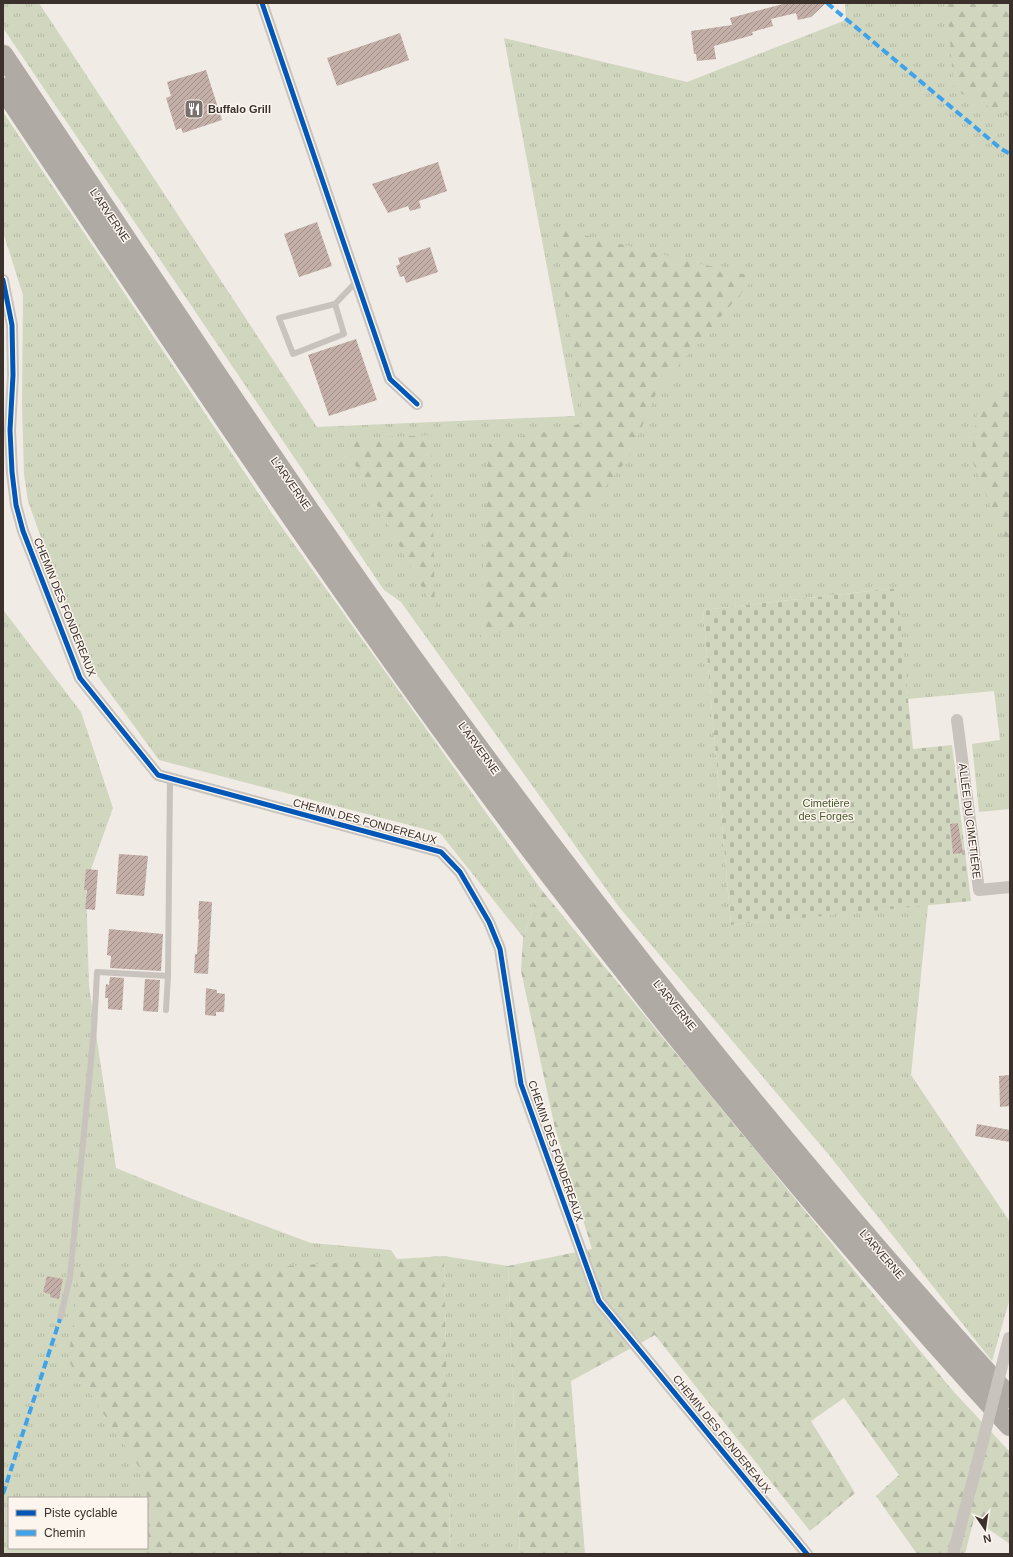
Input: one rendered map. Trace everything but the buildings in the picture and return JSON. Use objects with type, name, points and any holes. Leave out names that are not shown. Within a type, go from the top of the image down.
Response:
[{"type":"highway","name":"L'ARVERNE","points":[[3,55],[241,411],[336,548],[423,672],[566,866],[644,967],[799,1156],[950,1332],[1010,1398]]},
{"type":"highway","name":"L'ARVERNE","points":[[3,88],[232,430],[395,664],[549,874],[696,1062],[789,1175],[933,1341],[1010,1426]]},
{"type":"street","points":[[262,3],[390,379],[417,404]]},
{"type":"street","name":"CHEMIN DES FONDEREAUX","points":[[3,280],[12,325],[13,375],[10,430],[12,472],[16,505],[23,531],[80,678],[158,775],[441,852],[460,872],[489,922],[500,949],[521,1084],[599,1301],[807,1554]]},
{"type":"street","name":"ALLÉE DU CIMETIÈRE","points":[[957,720],[978,890],[1010,886]]},
{"type":"street","points":[[953,1554],[1009,1335]]},
{"type":"lane","points":[[336,304],[344,334],[293,354],[279,318],[336,304],[357,281]]},
{"type":"lane","points":[[166,1010],[168,976],[170,778]]},
{"type":"lane","points":[[60,1319],[70,1277],[94,1029],[97,972],[168,976]]},
{"type":"green space","points":[[3,3],[39,3],[317,427],[575,416],[504,38],[687,82],[846,20],[845,3],[1010,3],[1010,809],[979,812],[972,744],[1000,740],[994,691],[908,699],[896,588],[703,610],[731,925],[928,905],[911,1075],[1010,1222],[1010,1298],[992,1361],[829,1155],[619,907],[401,602],[384,590],[3,28]]},
{"type":"green space","points":[[947,3],[1010,3],[1010,117],[954,90]]},
{"type":"green space","points":[[3,112],[271,512],[540,888],[523,937],[440,833],[159,760],[83,656],[28,501],[24,474],[22,405],[23,295],[3,232]]},
{"type":"green space","points":[[555,228],[755,277],[658,389],[628,459],[574,523],[559,598],[508,630],[480,638],[489,444],[584,423]]},
{"type":"green space","points":[[1006,382],[1010,383],[1010,548],[993,513],[971,457],[977,414]]},
{"type":"green space","points":[[431,435],[435,611],[341,439]]},
{"type":"green space","name":"Cimetière des Forges","points":[[897,588],[913,749],[952,745],[971,901],[731,925],[703,610]]},
{"type":"green space","points":[[3,607],[4,611],[81,712],[113,808],[86,883],[89,986],[116,1168],[187,1197],[311,1243],[391,1250],[430,1310],[446,1353],[444,1256],[508,1266],[520,1554],[450,1554],[449,1495],[404,1554],[3,1554]]},
{"type":"green space","points":[[540,888],[953,1391],[1010,1452],[1010,1544],[974,1519],[965,1554],[917,1554],[876,1496],[899,1475],[844,1398],[811,1421],[855,1493],[810,1531],[655,1335],[571,1381],[585,1554],[520,1554],[508,1266],[592,1249],[555,1128],[521,971],[523,937]]},
{"type":"green space","points":[[444,1256],[450,1554],[127,1554],[131,1549],[148,1549],[148,1528],[153,1522],[141,1470],[68,1360],[81,1271],[179,1273]]},
{"type":"marked path","points":[[827,3],[1000,148],[1010,154]]},
{"type":"marked path","points":[[3,1494],[60,1319]]},
{"type":"cycle path","points":[[262,3],[390,379],[417,404]]},
{"type":"cycle path","points":[[3,280],[12,325],[13,375],[10,430],[12,472],[16,505],[23,531],[80,678],[158,775],[441,852],[460,872],[489,922],[500,949],[521,1084],[599,1301],[807,1554]]},
{"type":"place","name":"Buffalo Grill","points":[[194,109]]}]
